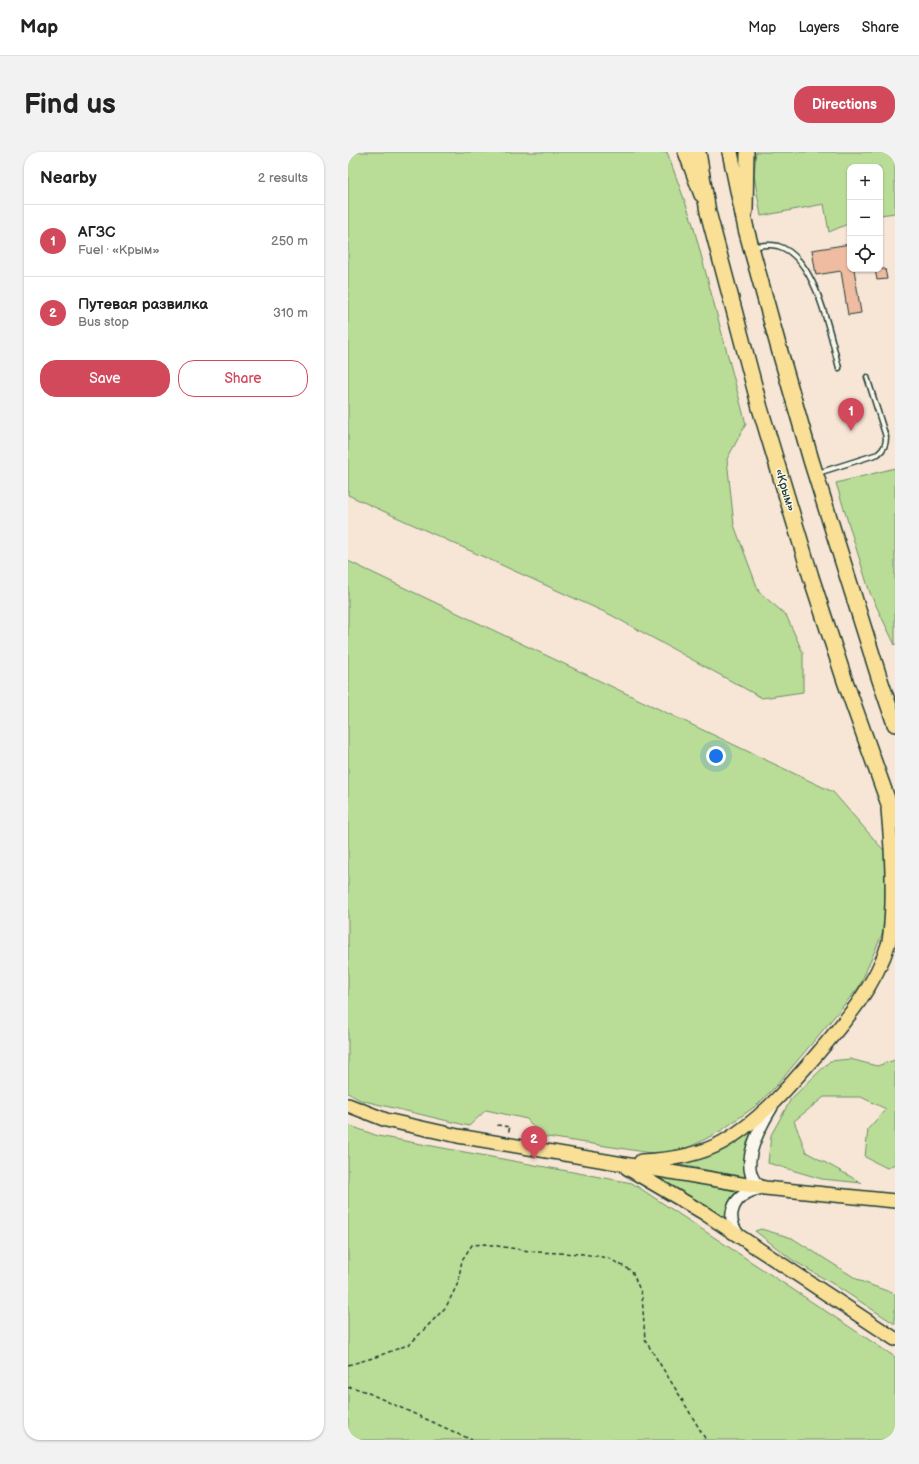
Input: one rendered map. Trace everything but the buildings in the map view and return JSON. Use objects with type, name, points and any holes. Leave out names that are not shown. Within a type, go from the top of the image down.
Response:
[{"type":"highway","name":"«Крым»","points":[[698,152],[708,212],[760,408],[811,577],[895,821]]},
{"type":"highway","points":[[730,152],[746,229],[778,345],[816,473],[895,724]]},
{"type":"main road","points":[[685,152],[708,212]]},
{"type":"main road","points":[[746,229],[747,152]]},
{"type":"main road","points":[[617,1162],[664,1160],[686,1156],[703,1150],[732,1136],[776,1100],[846,1019],[865,993],[885,953],[891,934],[895,902],[894,863],[887,799]]},
{"type":"main road","points":[[348,1105],[386,1120],[458,1136],[765,1188],[895,1201]]},
{"type":"main road","points":[[617,1162],[704,1213],[895,1339]]},
{"type":"street","points":[[765,1188],[756,1183],[753,1178],[750,1166],[751,1156],[759,1129],[776,1100]]},
{"type":"street","points":[[741,1238],[732,1226],[731,1215],[736,1203],[744,1195],[752,1191],[765,1188]]},
{"type":"lane","points":[[751,247],[777,245],[785,248],[802,264],[816,288],[839,368]]},
{"type":"lane","points":[[816,473],[878,454],[883,450],[886,444],[886,437],[868,377]]},
{"type":"path","points":[[348,1364],[373,1358],[410,1344],[446,1307],[458,1283],[462,1260],[472,1246],[485,1244],[536,1252],[583,1254],[608,1258],[632,1271],[642,1295],[646,1340],[706,1440]]},
{"type":"path","points":[[348,1388],[352,1387],[364,1390],[472,1440]]},
{"type":"green space","points":[[348,152],[667,152],[692,221],[746,424],[727,459],[734,525],[759,592],[786,615],[803,653],[803,692],[762,698],[611,615],[348,495]]},
{"type":"green space","points":[[756,152],[895,152],[895,213],[883,215],[883,164],[847,164],[847,224],[829,232],[824,204],[761,216],[754,175]]},
{"type":"green space","points":[[895,468],[895,645],[870,593],[836,483]]},
{"type":"green space","points":[[348,561],[833,792],[886,853],[884,930],[859,987],[777,1085],[757,1105],[722,1130],[684,1149],[658,1154],[541,1136],[527,1119],[486,1110],[469,1126],[360,1100],[348,1093]]},
{"type":"green space","points":[[850,1059],[877,1066],[895,1060],[895,1164],[887,1168],[865,1157],[868,1129],[886,1109],[861,1097],[824,1097],[794,1121],[806,1152],[862,1183],[822,1179],[768,1163],[771,1135],[791,1099],[830,1061]]},
{"type":"green space","points":[[757,1124],[748,1178],[675,1164]]},
{"type":"green space","points":[[348,1125],[378,1136],[632,1183],[895,1357],[895,1440],[348,1440]]},
{"type":"green space","points":[[658,1177],[740,1192],[728,1223]]},
{"type":"green space","points":[[761,1229],[792,1238],[860,1281],[895,1294],[895,1324],[791,1259],[755,1231]]},
{"type":"place","name":"АГЗС","points":[[851,431]]},
{"type":"place","name":"Путевая развилка","points":[[534,1159]]}]
